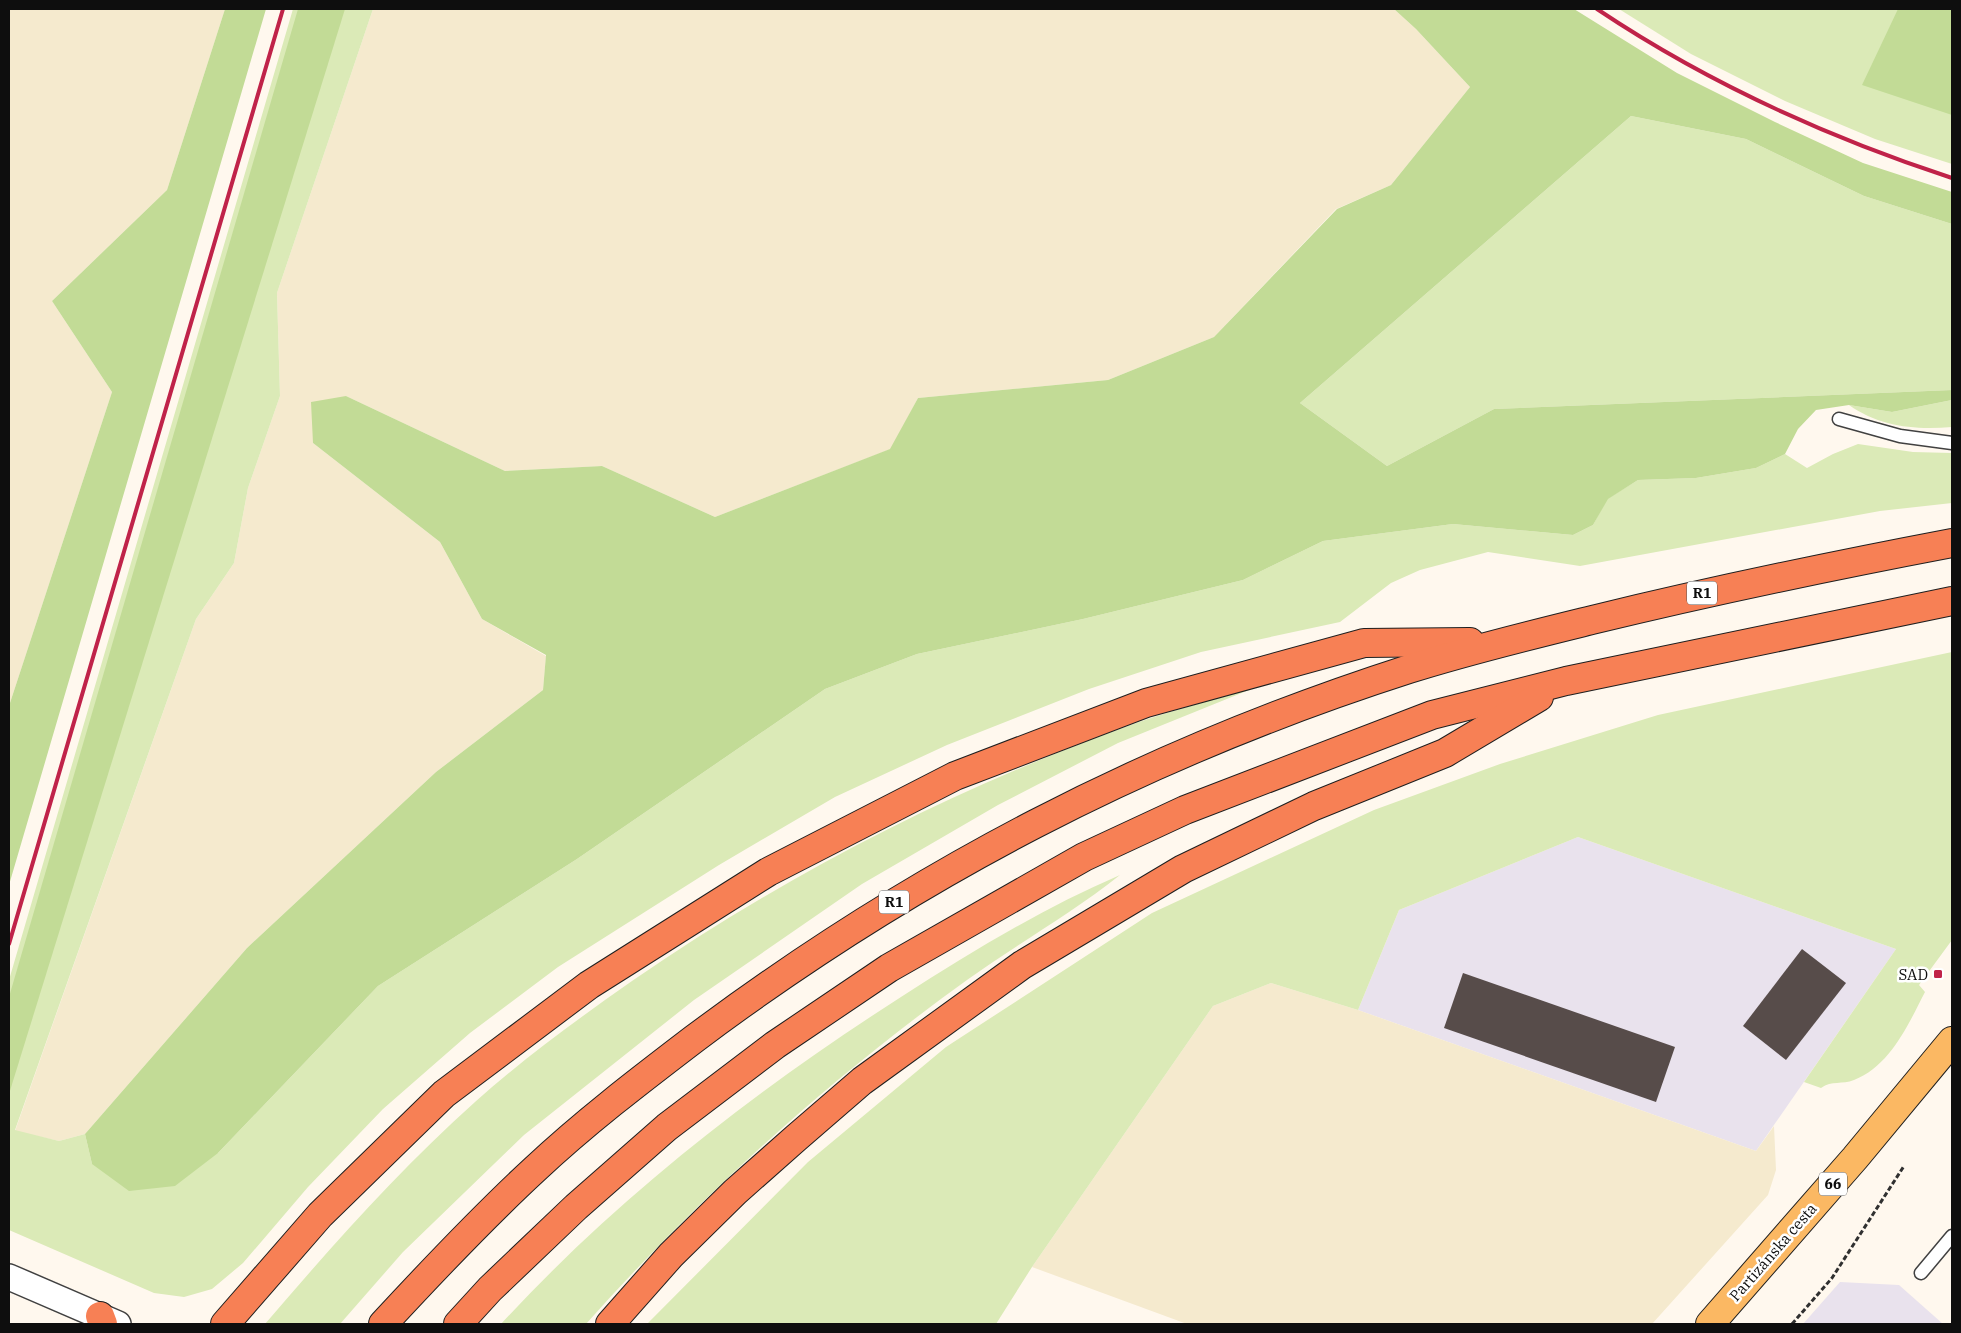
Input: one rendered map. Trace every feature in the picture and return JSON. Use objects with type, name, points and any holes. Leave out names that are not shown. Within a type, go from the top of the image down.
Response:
[{"type":"highway","name":"R1","points":[[383,1324],[444,1257],[535,1169],[633,1085],[746,1000],[869,917],[964,860],[1068,806],[1159,762],[1291,710],[1410,669],[1504,642],[1706,592],[1952,543]]},
{"type":"highway","points":[[458,1324],[490,1290],[576,1207],[667,1127],[776,1045],[889,968],[990,908],[1084,857],[1184,810],[1432,715],[1566,681],[1952,601]]},
{"type":"highway","points":[[225,1324],[320,1215],[444,1094],[589,985],[768,872],[955,776],[1146,703],[1364,643],[1504,642]]},
{"type":"highway","points":[[610,1324],[671,1255],[735,1192],[796,1138],[862,1081],[1022,965],[1183,869],[1314,806],[1445,753],[1566,681]]},
{"type":"main road","name":"Partizánska cesta","points":[[1710,1324],[1856,1158],[1952,1041]]},
{"type":"street","points":[[9,1278],[107,1321]]},
{"type":"lane","points":[[1840,419],[1900,436],[1952,443]]},
{"type":"lane","points":[[1921,1273],[1952,1236]]},
{"type":"path","points":[[1792,1324],[1832,1278],[1904,1166]]},
{"type":"shaded area","points":[[9,9],[225,9],[167,190],[52,301],[112,392],[9,706]]},
{"type":"shaded area","points":[[373,9],[1394,9],[1416,29],[1470,87],[1391,185],[1336,209],[1214,337],[1108,380],[918,398],[891,449],[715,517],[602,466],[505,471],[346,396],[313,443],[440,542],[482,619],[546,656],[543,690],[436,772],[247,948],[85,1134],[59,1141],[15,1131],[196,619],[234,563],[248,488],[280,396],[277,293]]},
{"type":"shaded area","points":[[1578,837],[1896,949],[1756,1151],[1358,1010],[1399,910]]},
{"type":"shaded area","points":[[1271,983],[1358,1010],[1756,1151],[1774,1126],[1776,1170],[1768,1195],[1652,1324],[1187,1324],[1032,1267],[1213,1006]]},
{"type":"shaded area","points":[[1840,1282],[1899,1285],[1943,1324],[1803,1324]]},
{"type":"green space","points":[[225,9],[266,9],[9,885],[9,706],[112,392],[52,301],[167,190]]},
{"type":"green space","points":[[293,9],[373,9],[277,293],[280,396],[248,488],[234,563],[196,619],[15,1130],[59,1141],[85,1134],[92,1164],[218,1153],[378,986],[577,859],[825,689],[917,654],[1083,619],[1243,580],[1323,541],[1453,524],[1573,535],[1593,525],[1607,499],[1638,480],[1696,478],[1756,468],[1785,454],[1807,468],[1833,454],[1858,444],[1913,452],[1952,453],[1952,503],[1880,511],[1580,566],[1488,552],[1420,570],[1391,583],[1340,622],[1201,652],[1089,689],[947,745],[835,797],[719,865],[558,967],[470,1033],[383,1109],[308,1187],[243,1263],[212,1289],[184,1297],[154,1293],[9,1230],[9,980]]},
{"type":"green space","points":[[298,9],[345,9],[9,1094],[9,997]]},
{"type":"green space","points":[[1394,9],[1574,9],[1677,73],[1775,122],[1863,163],[1952,192],[1952,224],[1864,196],[1746,139],[1631,116],[1300,403],[1387,466],[1494,409],[1952,390],[1952,400],[1892,412],[1849,405],[1816,410],[1798,429],[1785,454],[1756,468],[1696,478],[1638,480],[1608,499],[1593,525],[1573,535],[1453,524],[1323,541],[1243,580],[1083,619],[917,654],[825,689],[577,859],[378,986],[218,1153],[175,1186],[129,1191],[92,1164],[85,1134],[247,948],[436,772],[543,690],[546,655],[482,619],[440,542],[313,443],[311,402],[346,396],[505,471],[602,466],[715,517],[890,449],[918,398],[1108,380],[1214,337],[1337,209],[1391,185],[1470,87],[1416,29]]},
{"type":"green space","points":[[1619,9],[1952,9],[1952,164],[1875,139],[1785,101],[1691,54]]},
{"type":"green space","points":[[1898,9],[1952,9],[1952,115],[1862,85]]},
{"type":"green space","points":[[1631,116],[1746,139],[1864,196],[1952,224],[1952,390],[1494,409],[1387,466],[1300,403]]},
{"type":"green space","points":[[1952,400],[1952,427],[1938,428],[1911,427],[1885,422],[1873,418],[1849,405],[1892,412]]},
{"type":"green space","points":[[1952,652],[1952,940],[1919,985],[1925,992],[1905,1031],[1888,1055],[1867,1074],[1854,1080],[1829,1084],[1821,1088],[1804,1082],[1896,949],[1578,837],[1399,910],[1358,1010],[1271,983],[1213,1006],[1032,1267],[996,1324],[647,1324],[808,1162],[946,1047],[1152,913],[1374,810],[1500,764],[1658,715]]},
{"type":"green space","points":[[1254,688],[1118,743],[998,805],[862,884],[694,1000],[524,1135],[403,1252],[340,1324],[265,1324],[366,1210],[419,1155],[475,1102],[532,1054],[572,1024],[692,941],[814,868],[941,803],[1072,747],[1139,722]]},
{"type":"green space","points":[[1120,875],[915,1018],[815,1099],[720,1185],[674,1230],[586,1324],[501,1324],[592,1232],[641,1189],[690,1148],[794,1069],[901,997],[981,947],[1035,916]]},
{"type":"building","points":[[1802,949],[1846,983],[1786,1060],[1743,1026]]},
{"type":"building","points":[[1463,973],[1675,1047],[1656,1102],[1444,1028]]},
{"type":"railway","points":[[9,944],[283,9]]},
{"type":"railway","points":[[1597,9],[1638,36],[1724,84],[1768,105],[1859,145],[1952,178]]},
{"type":"place","name":"SAD","points":[[1938,974]]}]
